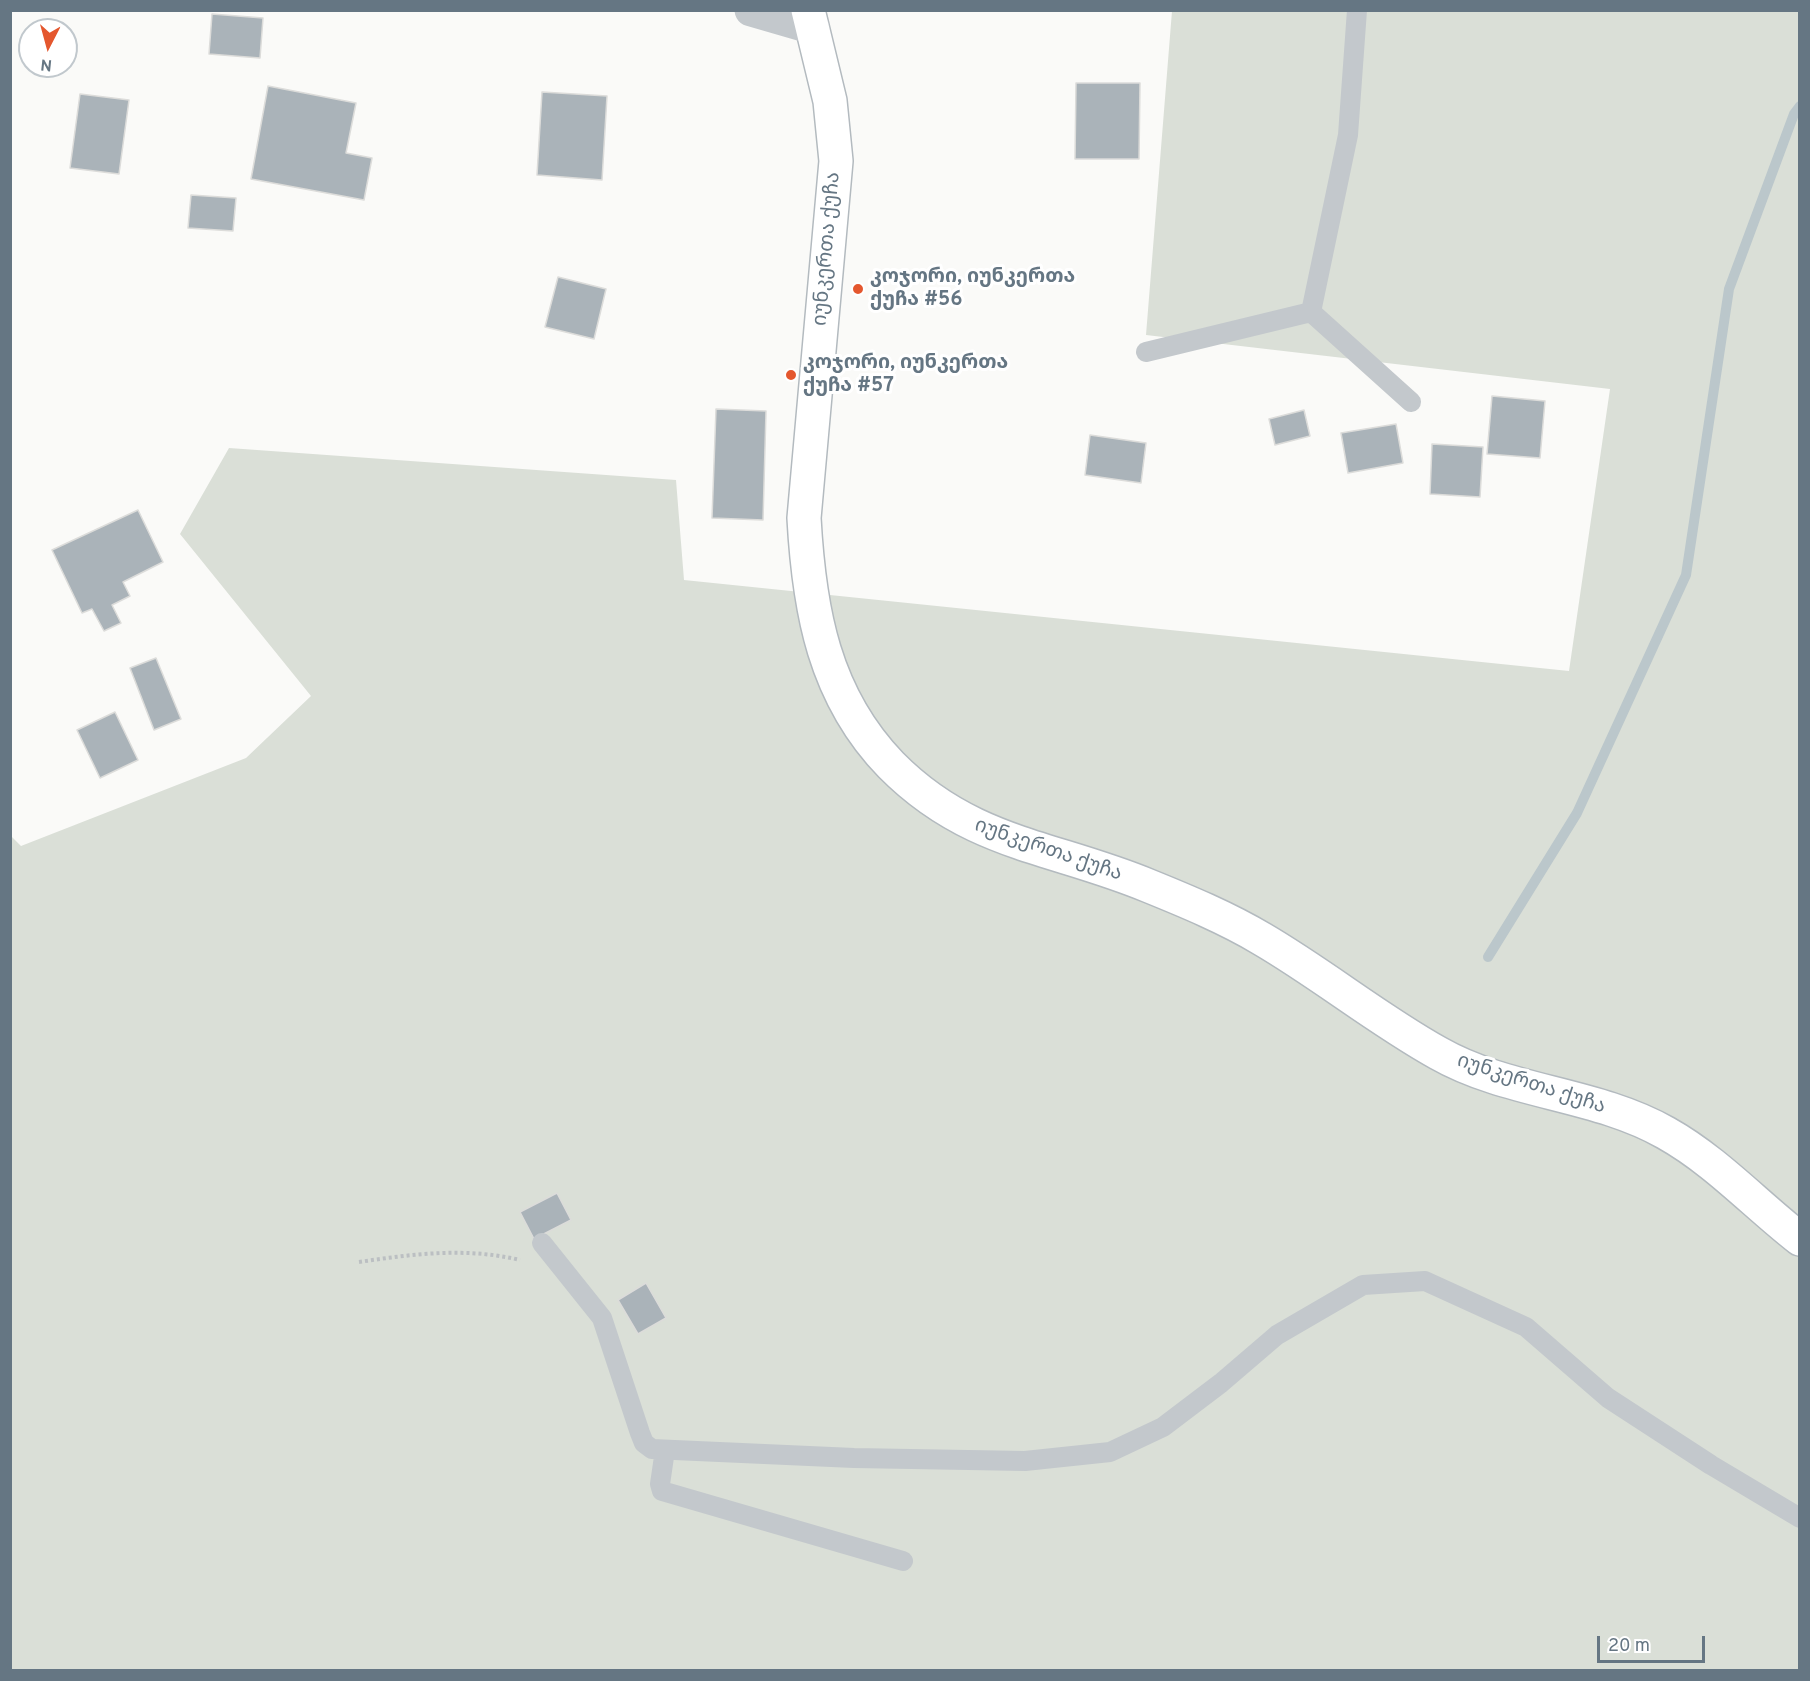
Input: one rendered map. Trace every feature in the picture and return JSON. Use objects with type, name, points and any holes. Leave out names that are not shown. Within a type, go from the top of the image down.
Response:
[{"type":"main road","name":"იუნკერთა ქუჩა","points":[[810,19],[830,101],[836,161],[804,518],[807,577],[817,629],[832,676],[859,724],[889,763],[921,793],[962,820],[1017,844],[1147,885],[1260,937],[1440,1055],[1500,1078],[1624,1115],[1665,1132],[1710,1162],[1800,1239]]},
{"type":"street","points":[[751,10],[810,19]]},
{"type":"lane","points":[[1311,312],[1348,135],[1357,10]]},
{"type":"lane","points":[[1146,352],[1311,312]]},
{"type":"lane","points":[[1311,312],[1411,402]]},
{"type":"lane","points":[[542,1243],[602,1318],[644,1443],[652,1449],[854,1458],[1025,1461],[1110,1452],[1163,1427],[1221,1383],[1277,1335],[1363,1285],[1425,1281],[1526,1327],[1608,1398],[1711,1465],[1800,1518]]},
{"type":"lane","points":[[665,1450],[660,1484],[662,1491],[903,1561]]},
{"type":"path","points":[[359,1262],[425,1252],[468,1252],[511,1258],[564,1271]]},
{"type":"shaded area","points":[[1172,11],[1799,11],[1799,1670],[11,1670],[10,835],[21,846],[246,758],[311,696],[180,534],[229,448],[676,480],[684,580],[1569,671],[1610,389],[1146,335]]},
{"type":"building","points":[[212,14],[263,18],[260,58],[209,54]]},
{"type":"building","points":[[1076,83],[1140,83],[1139,159],[1075,159]]},
{"type":"building","points":[[268,86],[356,103],[346,153],[372,158],[364,200],[251,179]]},
{"type":"building","points":[[542,92],[607,96],[602,180],[537,175]]},
{"type":"building","points":[[80,94],[129,100],[119,174],[70,168]]},
{"type":"building","points":[[191,195],[236,198],[233,231],[188,228]]},
{"type":"building","points":[[558,277],[606,289],[594,339],[545,327]]},
{"type":"building","points":[[1492,396],[1545,401],[1540,458],[1487,454]]},
{"type":"building","points":[[716,409],[766,411],[763,520],[712,518]]},
{"type":"building","points":[[1304,410],[1310,436],[1275,445],[1269,419]]},
{"type":"building","points":[[1396,424],[1403,463],[1348,473],[1341,433]]},
{"type":"building","points":[[1090,435],[1146,443],[1141,483],[1085,475]]},
{"type":"building","points":[[1432,444],[1483,447],[1480,497],[1430,494]]},
{"type":"building","points":[[138,510],[163,562],[123,582],[130,596],[112,605],[121,623],[104,631],[92,609],[82,613],[52,550]]},
{"type":"building","points":[[156,658],[181,719],[154,730],[130,668]]},
{"type":"building","points":[[115,712],[138,760],[100,778],[77,730]]},
{"type":"building","points":[[557,1193],[571,1220],[534,1239],[520,1212]]},
{"type":"building","points":[[646,1283],[666,1318],[638,1334],[618,1300]]},
{"type":"waterway","points":[[1488,957],[1577,813],[1686,575],[1729,289],[1794,114],[1800,106]]},
{"type":"place","name":"კოჯორი, იუნკერთა ქუჩა #56","points":[[858,289]]},
{"type":"place","name":"კოჯორი, იუნკერთა ქუჩა #57","points":[[791,375]]}]
